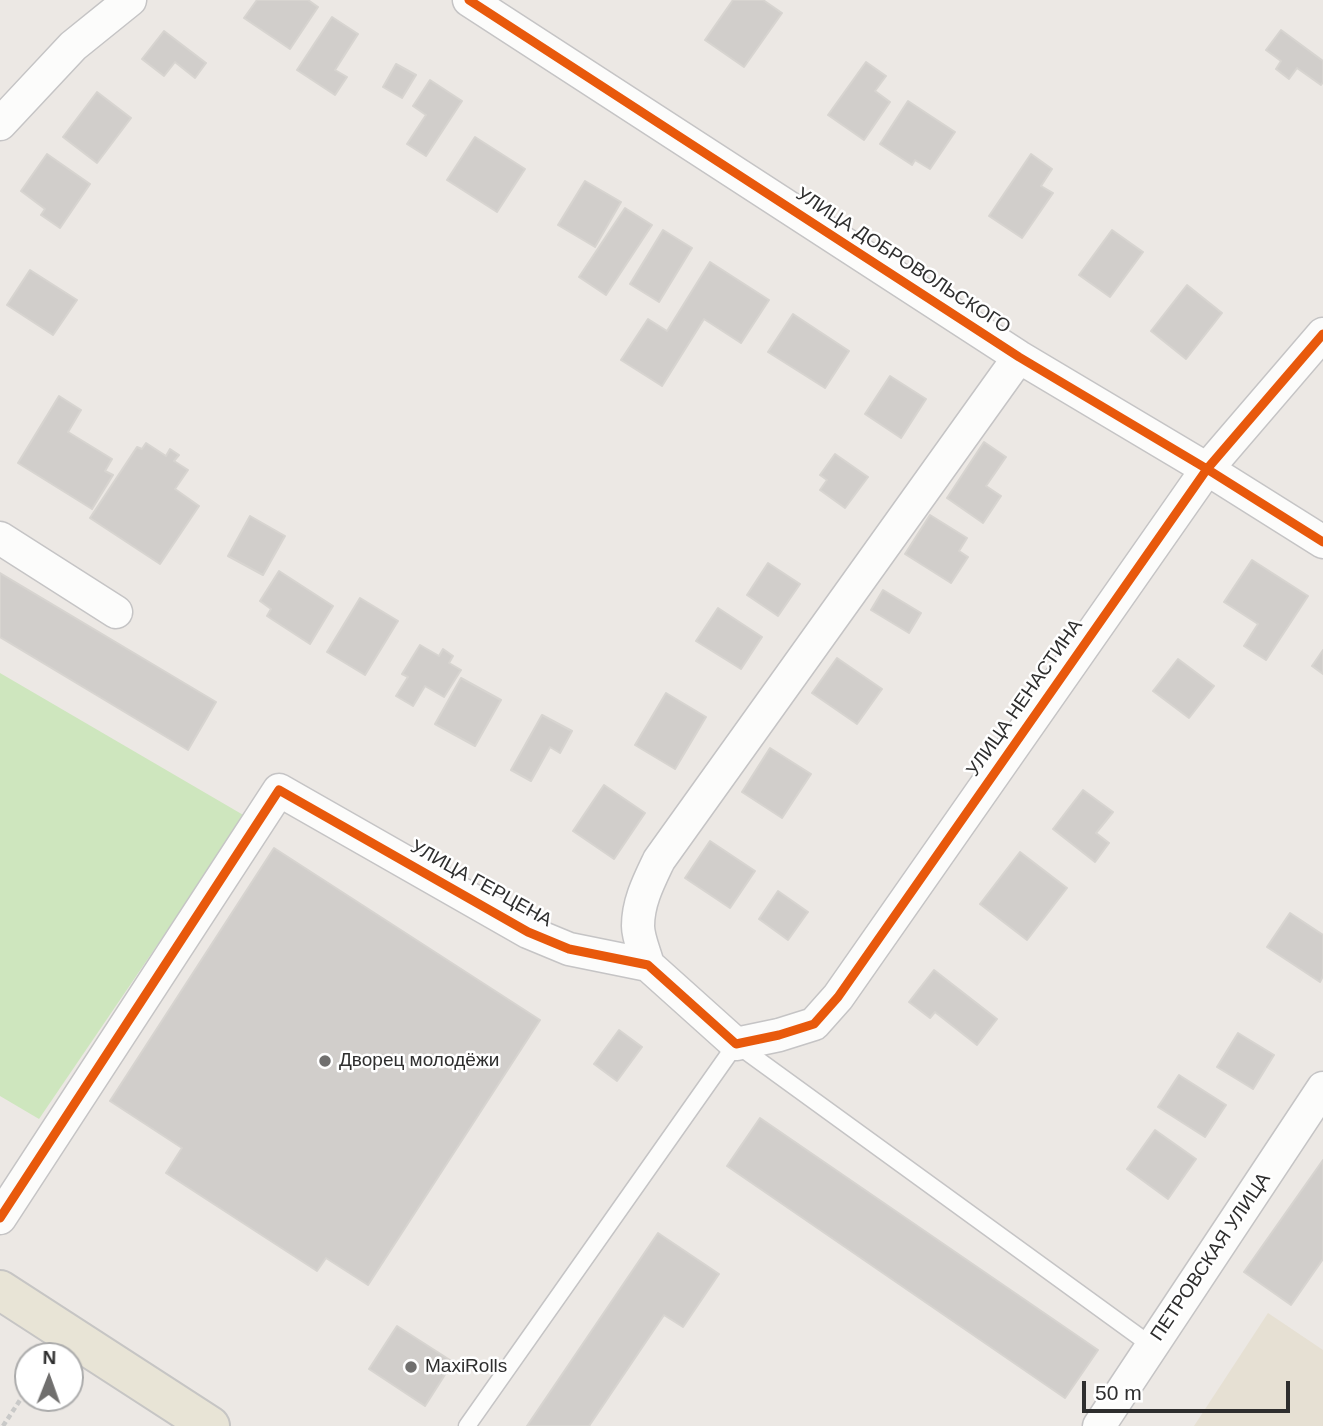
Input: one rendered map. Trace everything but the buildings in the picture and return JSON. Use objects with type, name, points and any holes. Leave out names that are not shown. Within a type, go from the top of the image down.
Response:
[{"type":"main road","points":[[0,1290],[209,1426]]},
{"type":"street","points":[[0,124],[73,46],[130,0]]},
{"type":"street","name":"УЛИЦА ДОБРОВОЛЬСКОГО","points":[[469,0],[1020,358],[1323,542]]},
{"type":"street","name":"УЛИЦА НЕНАСТИНА","points":[[736,1044],[814,1024],[838,997],[1206,469],[1323,334]]},
{"type":"street","points":[[648,965],[638,928],[640,905],[659,860],[1020,358]]},
{"type":"street","points":[[0,538],[116,612]]},
{"type":"street","name":"УЛИЦА ГЕРЦЕНА","points":[[0,1218],[279,790],[528,932],[569,948],[648,965],[736,1044]]},
{"type":"street","name":"ПЕТРОВСКАЯ УЛИЦА","points":[[1099,1426],[1323,1088]]},
{"type":"lane","points":[[467,1426],[736,1044],[1152,1346]]},
{"type":"path","points":[[3,1426],[14,1409]]},
{"type":"shaded area","points":[[1268,1313],[1323,1350],[1323,1426],[1194,1426]]},
{"type":"green space","points":[[0,673],[245,816],[39,1119],[0,1096]]},
{"type":"cycle path","points":[[469,0],[1019,357],[1323,542]]},
{"type":"cycle path","points":[[0,1218],[279,790],[528,932],[569,949],[648,965],[736,1044],[814,1024],[838,997],[1207,469],[1323,334]]},
{"type":"place","name":"Дворец молодёжи","points":[[325,1061]]},
{"type":"place","name":"MaxiRolls","points":[[411,1367]]}]
